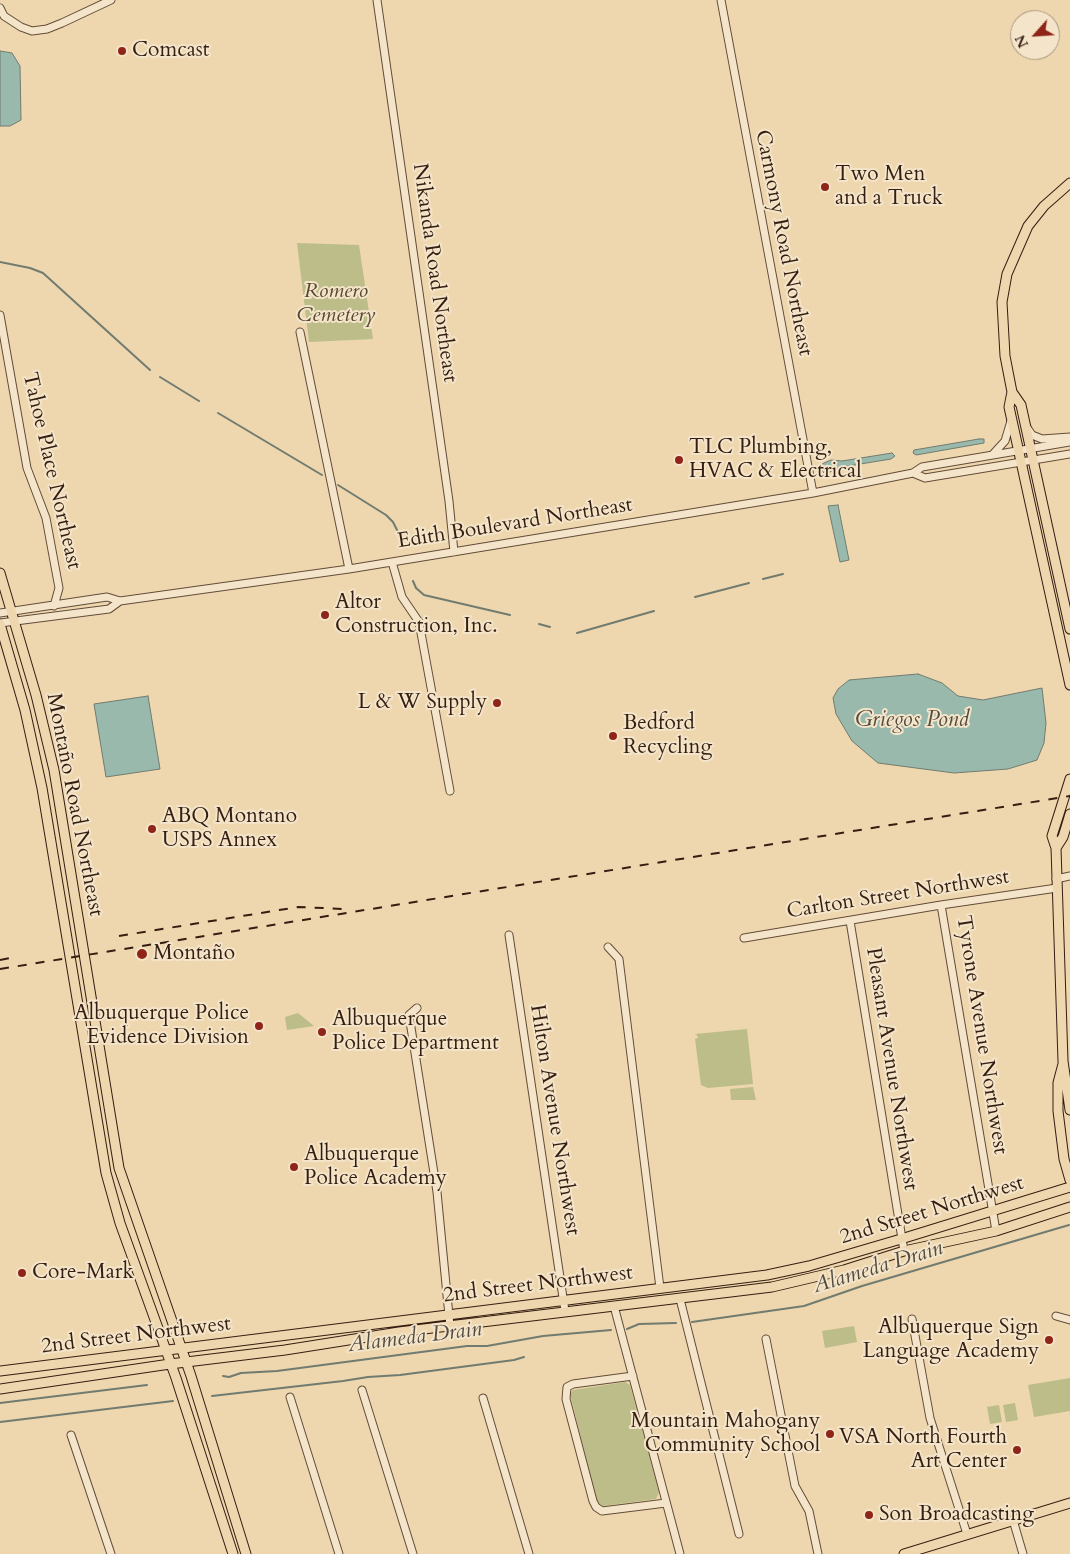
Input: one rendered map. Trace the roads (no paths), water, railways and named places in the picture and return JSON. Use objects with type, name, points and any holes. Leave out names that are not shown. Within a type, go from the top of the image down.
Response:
[{"type":"main road","points":[[1070,183],[1044,206],[1028,226],[1007,274],[1002,302],[1002,331],[1012,392],[1009,407],[1070,685]]},
{"type":"main road","points":[[1012,392],[1021,405],[1070,629]]},
{"type":"main road","name":"Montaño Road Northeast","points":[[0,573],[52,761],[119,1168],[149,1250],[186,1362],[246,1554]]},
{"type":"main road","name":"Montaño Road Northeast","points":[[0,624],[25,710],[40,775],[106,1173],[120,1223],[170,1364],[233,1554]]},
{"type":"main road","points":[[1070,778],[1052,836],[1056,848],[1056,884],[1070,1110]]},
{"type":"main road","points":[[1056,848],[1063,837],[1070,814]]},
{"type":"main road","points":[[1067,1060],[1058,1083],[1058,1111],[1064,1159],[1070,1180]]},
{"type":"main road","name":"2nd Street Northwest","points":[[0,1371],[767,1275],[809,1266],[901,1240],[1070,1187]]},
{"type":"main road","name":"2nd Street Northwest","points":[[0,1389],[450,1326],[772,1287],[844,1270],[904,1251],[996,1231],[1070,1208]]},
{"type":"main road","points":[[904,1554],[1070,1503]]},
{"type":"street","points":[[0,8],[4,16],[32,31],[47,29],[111,0]]},
{"type":"street","name":"Nikanda Road Northeast","points":[[377,0],[454,552]]},
{"type":"street","name":"Carmony Road Northeast","points":[[721,0],[813,492]]},
{"type":"street","name":"Tahoe Place Northeast","points":[[0,315],[1,330],[28,468],[46,518],[59,588],[54,606]]},
{"type":"street","points":[[300,332],[349,569]]},
{"type":"street","points":[[991,455],[1005,441],[1012,420]]},
{"type":"street","points":[[1025,424],[1032,435],[1042,439],[1070,437]]},
{"type":"street","name":"Edith Boulevard Northeast","points":[[0,613],[108,598],[120,601],[349,569],[813,492],[913,473],[922,467],[1070,442]]},
{"type":"street","name":"Edith Boulevard Northeast","points":[[913,473],[925,478],[1070,454]]},
{"type":"street","points":[[392,562],[402,597],[418,622],[450,791]]},
{"type":"street","name":"Edith Boulevard Northeast","points":[[0,624],[110,608],[120,601]]},
{"type":"street","name":"Carlton Street Northwest","points":[[744,938],[850,922],[1056,884],[1070,876]]},
{"type":"street","name":"Tyrone Avenue Northwest","points":[[941,905],[996,1231]]},
{"type":"street","name":"Pleasant Avenue Northwest","points":[[850,922],[904,1251]]},
{"type":"street","name":"Hilton Avenue Northwest","points":[[509,935],[565,1311]]},
{"type":"street","points":[[608,947],[619,959],[660,1288]]},
{"type":"street","points":[[417,1008],[410,1015],[437,1192],[450,1326]]},
{"type":"street","points":[[680,1299],[739,1534]]},
{"type":"street","points":[[614,1306],[680,1554]]},
{"type":"street","points":[[1056,1316],[1070,1320]]},
{"type":"street","points":[[912,1319],[930,1418],[967,1534]]},
{"type":"street","points":[[766,1340],[795,1486],[809,1511],[818,1554]]},
{"type":"street","points":[[633,1376],[567,1387],[566,1400],[592,1501],[602,1511],[666,1503]]},
{"type":"street","points":[[362,1390],[413,1554]]},
{"type":"street","points":[[290,1397],[339,1554]]},
{"type":"street","points":[[483,1398],[529,1554]]},
{"type":"street","points":[[71,1435],[111,1554]]},
{"type":"street","points":[[1013,1520],[1023,1554]]},
{"type":"water","points":[[0,51],[12,53],[20,66],[21,120],[10,126],[0,126]]},
{"type":"water","points":[[984,439],[984,443],[916,455],[913,453],[914,450]]},
{"type":"water","points":[[892,453],[895,456],[891,459],[842,467],[825,474],[821,470],[822,464],[831,460],[842,461]]},
{"type":"water","points":[[838,505],[849,560],[840,562],[828,506]]},
{"type":"water","name":"Griegos Pond","points":[[918,674],[942,683],[958,696],[983,700],[1042,688],[1046,723],[1044,743],[1037,760],[1008,769],[954,773],[878,763],[852,741],[836,714],[833,698],[838,689],[849,680]]},
{"type":"water","points":[[148,696],[160,769],[106,777],[94,704]]},
{"type":"waterway","points":[[0,262],[30,268],[43,273],[150,370]]},
{"type":"waterway","points":[[160,377],[199,401]]},
{"type":"waterway","points":[[218,413],[322,475]]},
{"type":"waterway","points":[[338,485],[386,515],[393,522],[400,536]]},
{"type":"waterway","points":[[763,579],[783,574]]},
{"type":"waterway","points":[[413,581],[416,588],[424,595],[510,615]]},
{"type":"waterway","points":[[695,597],[749,583]]},
{"type":"waterway","points":[[577,633],[654,611]]},
{"type":"waterway","points":[[539,624],[550,627]]},
{"type":"waterway","name":"Alameda Drain","points":[[692,1322],[804,1306],[862,1286],[1069,1225]]},
{"type":"waterway","name":"Alameda Drain","points":[[627,1329],[639,1324],[676,1323]]},
{"type":"waterway","name":"Alameda Drain","points":[[223,1376],[229,1377],[241,1373],[277,1371],[467,1346],[487,1346],[543,1336],[611,1330]]},
{"type":"waterway","points":[[212,1396],[368,1377],[400,1375],[514,1360],[524,1357]]},
{"type":"waterway","name":"Alameda Drain","points":[[0,1403],[147,1385]]},
{"type":"waterway","points":[[0,1422],[173,1401]]},
{"type":"railway","points":[[0,969],[1070,796]]},
{"type":"railway","points":[[119,936],[298,907],[344,909]]},
{"type":"railway","points":[[0,960],[10,958]]},
{"type":"place","name":"Comcast","points":[[122,51]]},
{"type":"place","name":"Two Men and a Truck","points":[[825,187]]},
{"type":"place","name":"TLC Plumbing, HVAC & Electrical","points":[[679,460]]},
{"type":"place","name":"Altor Construction, Inc.","points":[[325,615]]},
{"type":"place","name":"L & W Supply","points":[[497,703]]},
{"type":"place","name":"Bedford Recycling","points":[[613,736]]},
{"type":"place","name":"ABQ Montano USPS Annex","points":[[152,829]]},
{"type":"place","name":"Montaño","points":[[142,954]]},
{"type":"place","name":"Albuquerque Police Evidence Division","points":[[259,1026]]},
{"type":"place","name":"Albuquerque Police Department","points":[[322,1032]]},
{"type":"place","name":"Albuquerque Police Academy","points":[[294,1167]]},
{"type":"place","name":"Core-Mark","points":[[22,1273]]},
{"type":"place","name":"Albuquerque Sign Language Academy","points":[[1049,1340]]},
{"type":"place","name":"Mountain Mahogany Community School","points":[[830,1434]]},
{"type":"place","name":"VSA North Fourth Art Center","points":[[1017,1450]]},
{"type":"place","name":"Son Broadcasting","points":[[869,1515]]},
{"type":"park label","name":"Romero Cemetery","points":[[336,304]]}]
